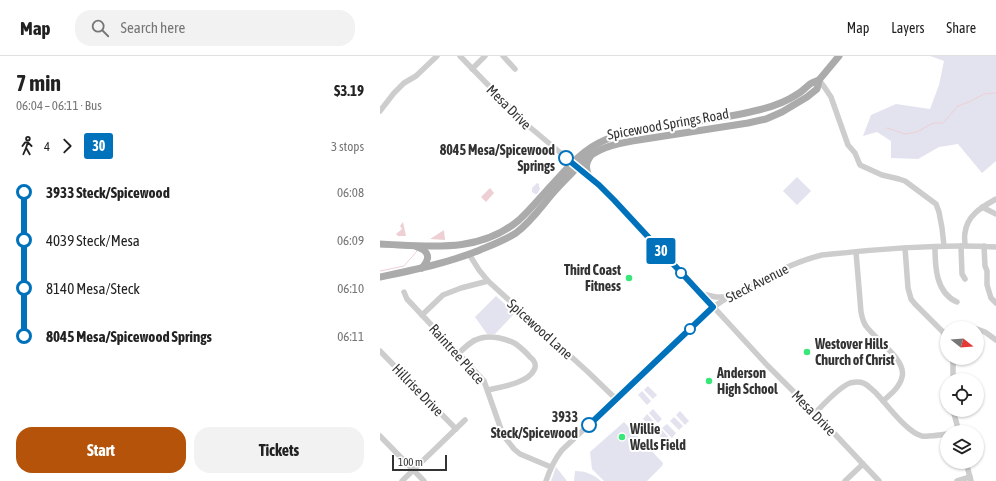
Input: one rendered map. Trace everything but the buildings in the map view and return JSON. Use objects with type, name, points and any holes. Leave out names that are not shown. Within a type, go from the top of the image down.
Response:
[{"type":"main road","name":"Spicewood Springs Road","points":[[380,244],[454,246],[469,244],[491,237],[500,233],[528,212],[589,149],[604,140],[630,131],[746,113],[789,99],[819,80],[839,56]]},
{"type":"main road","name":"Spicewood Springs Road","points":[[380,277],[441,263],[504,240],[533,218],[574,165],[600,149],[619,143],[757,121],[782,112],[800,102],[817,89],[819,80]]},
{"type":"main road","points":[[757,121],[761,115],[760,109]]},
{"type":"main road","points":[[646,139],[648,132],[654,130],[655,127]]},
{"type":"main road","points":[[589,177],[586,164],[593,154]]},
{"type":"main road","points":[[469,254],[475,248],[500,233]]},
{"type":"main road","points":[[469,244],[469,254]]},
{"type":"main road","points":[[412,245],[424,250],[428,257],[422,268]]},
{"type":"main road","points":[[454,246],[466,250],[469,254]]},
{"type":"street","points":[[380,111],[404,83],[416,76],[437,56]]},
{"type":"street","name":"Mesa Drive","points":[[460,56],[526,124],[589,177],[617,203],[762,360],[815,413],[879,481]]},
{"type":"street","points":[[472,69],[485,56]]},
{"type":"street","points":[[503,56],[515,69]]},
{"type":"street","points":[[819,80],[830,97],[848,145],[860,165],[882,175],[899,178],[905,181],[936,204],[939,212],[944,246]]},
{"type":"street","points":[[965,279],[962,274],[963,245],[966,227],[974,214],[982,207],[996,199]]},
{"type":"street","points":[[982,207],[996,214]]},
{"type":"street","name":"Steck Avenue","points":[[546,481],[551,467],[562,450],[713,307],[727,297],[793,264],[822,255],[963,245],[996,247]]},
{"type":"street","points":[[984,246],[987,285],[992,298],[996,303]]},
{"type":"street","points":[[934,247],[936,274],[940,286],[952,300],[957,302]]},
{"type":"street","points":[[905,248],[908,288],[911,299],[940,329]]},
{"type":"street","points":[[856,252],[861,312],[863,319],[874,335],[897,359],[901,365],[903,373],[900,382],[891,394],[883,401]]},
{"type":"street","name":"Spicewood Lane","points":[[469,254],[488,281],[616,399]]},
{"type":"street","points":[[422,315],[444,295],[461,288],[488,281]]},
{"type":"street","name":"Raintree Place","points":[[404,292],[406,299],[484,381],[501,429],[508,442],[520,454],[551,467]]},
{"type":"street","points":[[700,294],[714,297],[727,297]]},
{"type":"street","points":[[984,332],[996,340]]},
{"type":"street","points":[[459,353],[475,339],[488,337],[510,341],[517,345],[533,360],[535,364],[534,370],[524,380],[488,390]]},
{"type":"street","name":"Hillrise Drive","points":[[380,351],[456,429]]},
{"type":"street","points":[[815,413],[845,386],[852,382],[864,383],[906,426],[916,434],[921,436],[940,435]]},
{"type":"street","points":[[402,481],[465,420]]},
{"type":"street","points":[[380,436],[424,481]]},
{"type":"street","points":[[845,481],[863,464]]},
{"type":"street","points":[[957,481],[971,479],[968,469]]},
{"type":"shaded area","points":[[930,56],[996,56],[996,161],[982,173],[958,144],[939,147],[918,159],[891,158],[891,141],[877,132],[863,136],[871,115],[896,104],[930,109],[939,85],[944,61]]},
{"type":"shaded area","points":[[797,177],[811,191],[797,205],[783,191]]},
{"type":"shaded area","points":[[537,183],[539,184],[540,189],[537,194],[535,194],[532,192],[532,188]]},
{"type":"shaded area","points":[[490,188],[494,193],[486,202],[481,197]]},
{"type":"shaded area","points":[[403,222],[406,236],[398,236],[396,234],[402,229],[400,226]]},
{"type":"shaded area","points":[[444,230],[445,240],[430,239]]},
{"type":"shaded area","points":[[496,296],[515,313],[495,334],[487,334],[475,317]]},
{"type":"shaded area","points":[[648,386],[657,395],[653,399],[644,390]]},
{"type":"shaded area","points":[[642,391],[651,401],[647,405],[638,395]]},
{"type":"shaded area","points":[[653,409],[662,419],[658,423],[649,413]]},
{"type":"shaded area","points":[[680,411],[689,421],[685,425],[676,415]]},
{"type":"shaded area","points":[[647,414],[656,424],[652,428],[643,419]]},
{"type":"shaded area","points":[[674,417],[683,426],[679,430],[670,421]]},
{"type":"shaded area","name":"Willie Wells Field","points":[[624,422],[663,463],[662,466],[647,481],[604,481],[592,469],[590,452]]},
{"type":"shaded area","points":[[667,424],[676,433],[672,438],[662,428]]},
{"type":"shaded area","points":[[661,429],[670,439],[666,443],[657,433]]},
{"type":"shaded area","points":[[556,467],[567,481],[551,481]]},
{"type":"shaded area","points":[[575,471],[589,473],[601,481],[574,481]]},
{"type":"waterway","points":[[887,128],[905,134],[917,132],[933,123],[943,123],[958,106],[984,94],[996,93]]},
{"type":"waterway","points":[[380,271],[404,266],[417,251]]},
{"type":"bus line","name":"30","points":[[566,158],[599,185],[614,200],[713,307],[589,425]]},
{"type":"place","name":"8045 Mesa/Spicewood Springs","points":[[566,158]]},
{"type":"place","name":"Third Coast Fitness","points":[[629,278]]},
{"type":"place","name":"Westover Hills Church of Christ","points":[[807,352]]},
{"type":"place","name":"Anderson High School","points":[[709,381]]},
{"type":"place","name":"3933 Steck/Spicewood","points":[[589,425]]},
{"type":"place","name":"Willie Wells Field","points":[[622,437]]}]
